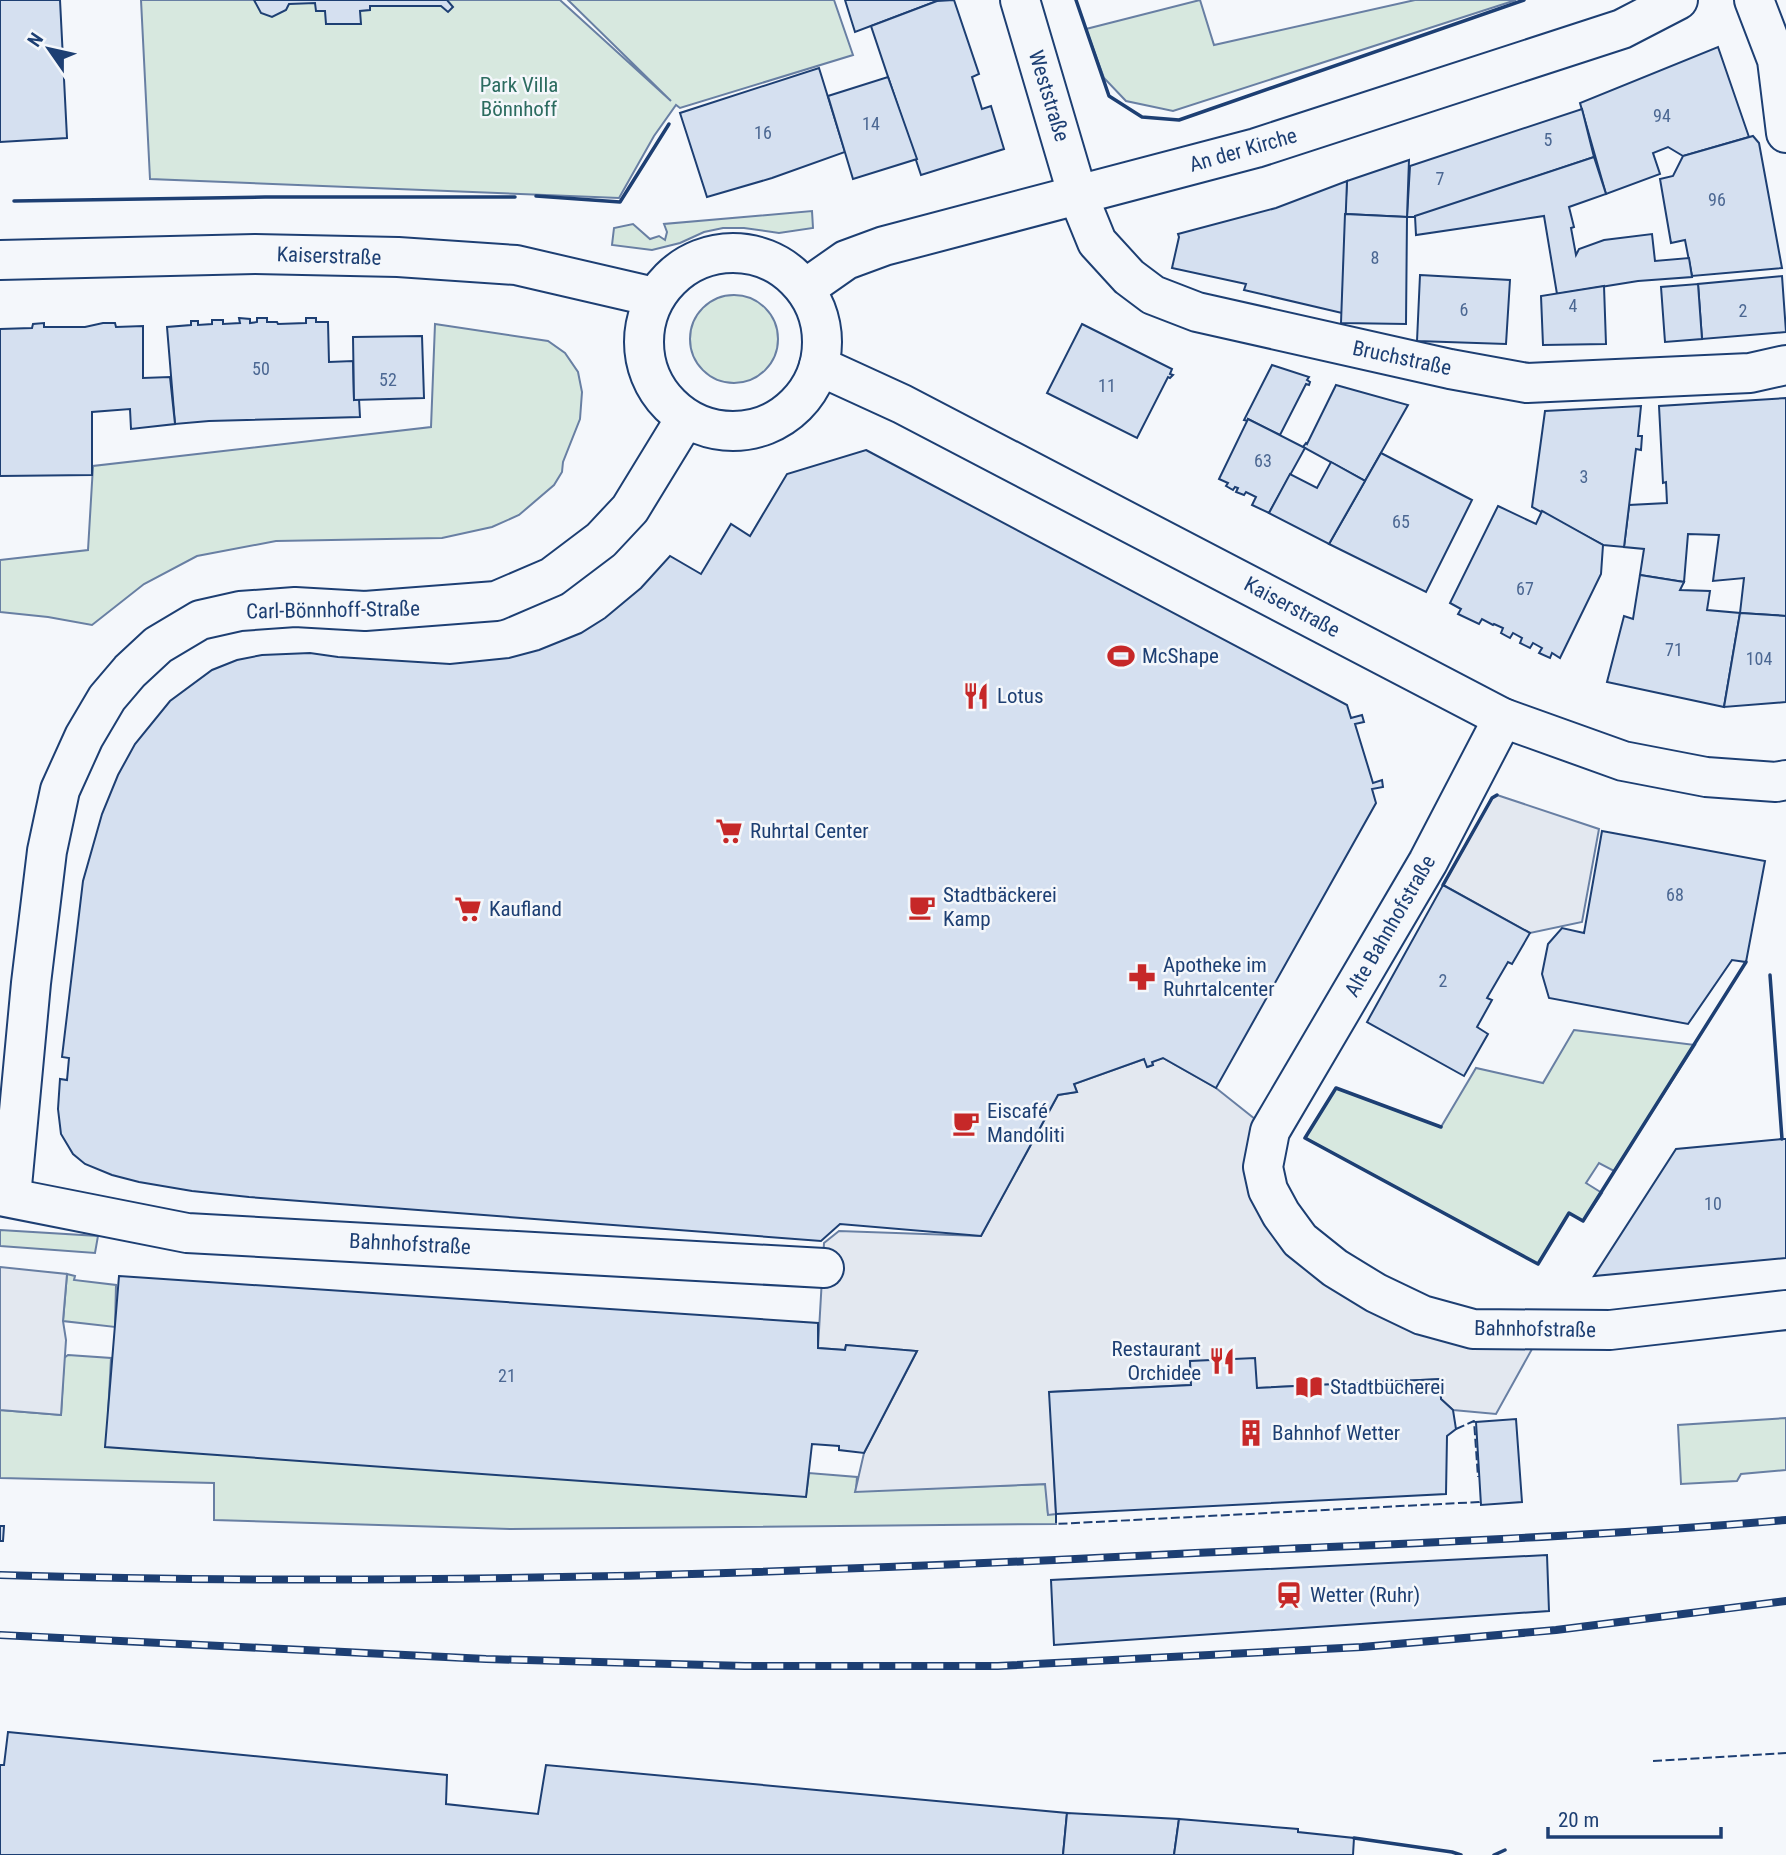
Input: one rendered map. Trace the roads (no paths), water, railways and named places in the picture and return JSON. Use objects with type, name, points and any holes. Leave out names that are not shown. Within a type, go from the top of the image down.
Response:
[{"type":"street","name":"Weststraße","points":[[1020,0],[1077,193]]},
{"type":"street","name":"An der Kirche","points":[[806,288],[846,260],[884,246],[1268,144],[1622,29],[1678,0]]},
{"type":"street","points":[[1754,0],[1782,62],[1786,133]]},
{"type":"street","name":"Bruchstraße","points":[[1077,193],[1097,242],[1129,277],[1153,295],[1197,312],[1450,369],[1527,383],[1750,373],[1786,365]]},
{"type":"street","points":[[743,252],[780,263],[806,288],[820,319],[822,335],[819,366],[814,380],[792,410],[773,422],[738,432],[705,428],[685,419],[655,389],[643,358],[643,333],[654,297],[681,268],[715,253],[743,252]]},
{"type":"street","name":"Kaiserstraße","points":[[0,260],[255,254],[398,257],[516,265],[654,297]]},
{"type":"street","name":"Kaiserstraße","points":[[819,366],[939,423],[1503,718],[1623,761],[1706,777],[1776,782],[1786,780]]},
{"type":"street","name":"Carl-Bönnhoff-Straße","points":[[6,1197],[47,851],[60,789],[84,737],[107,698],[130,671],[158,645],[200,620],[240,611],[295,607],[365,611],[496,601],[552,577],[601,540],[630,509],[685,419]]},
{"type":"street","name":"Alte Bahnhofstraße","points":[[1270,1131],[1428,862],[1503,718]]},
{"type":"street","name":"Bahnhofstraße","points":[[1270,1131],[1263,1167],[1268,1190],[1280,1214],[1300,1240],[1335,1268],[1376,1293],[1422,1315],[1473,1329],[1542,1331],[1610,1330],[1786,1310]]},
{"type":"street","name":"Bahnhofstraße","points":[[6,1197],[187,1233],[824,1268]]},
{"type":"railway","points":[[0,1575],[294,1580],[735,1573],[1481,1540],[1786,1520]]},
{"type":"railway","points":[[0,1635],[486,1659],[745,1666],[998,1666],[1362,1647],[1556,1630],[1786,1601]]},
{"type":"place","name":"McShape","points":[[1121,656]]},
{"type":"place","name":"Lotus","points":[[976,696]]},
{"type":"place","name":"Ruhrtal Center","points":[[729,831]]},
{"type":"place","name":"Stadtbäckerei Kamp","points":[[922,907]]},
{"type":"place","name":"Kaufland","points":[[468,909]]},
{"type":"place","name":"Apotheke im Ruhrtalcenter","points":[[1142,977]]},
{"type":"place","name":"Eiscafé Mandoliti","points":[[966,1123]]},
{"type":"place","name":"Restaurant Orchidee","points":[[1222,1361]]},
{"type":"place","name":"Stadtbücherei","points":[[1309,1387]]},
{"type":"place","name":"Bahnhof Wetter","points":[[1251,1433]]},
{"type":"place","name":"Wetter (Ruhr)","points":[[1289,1595]]},
{"type":"park label","name":"Park Villa Bönnhoff","points":[[519,97]]}]
